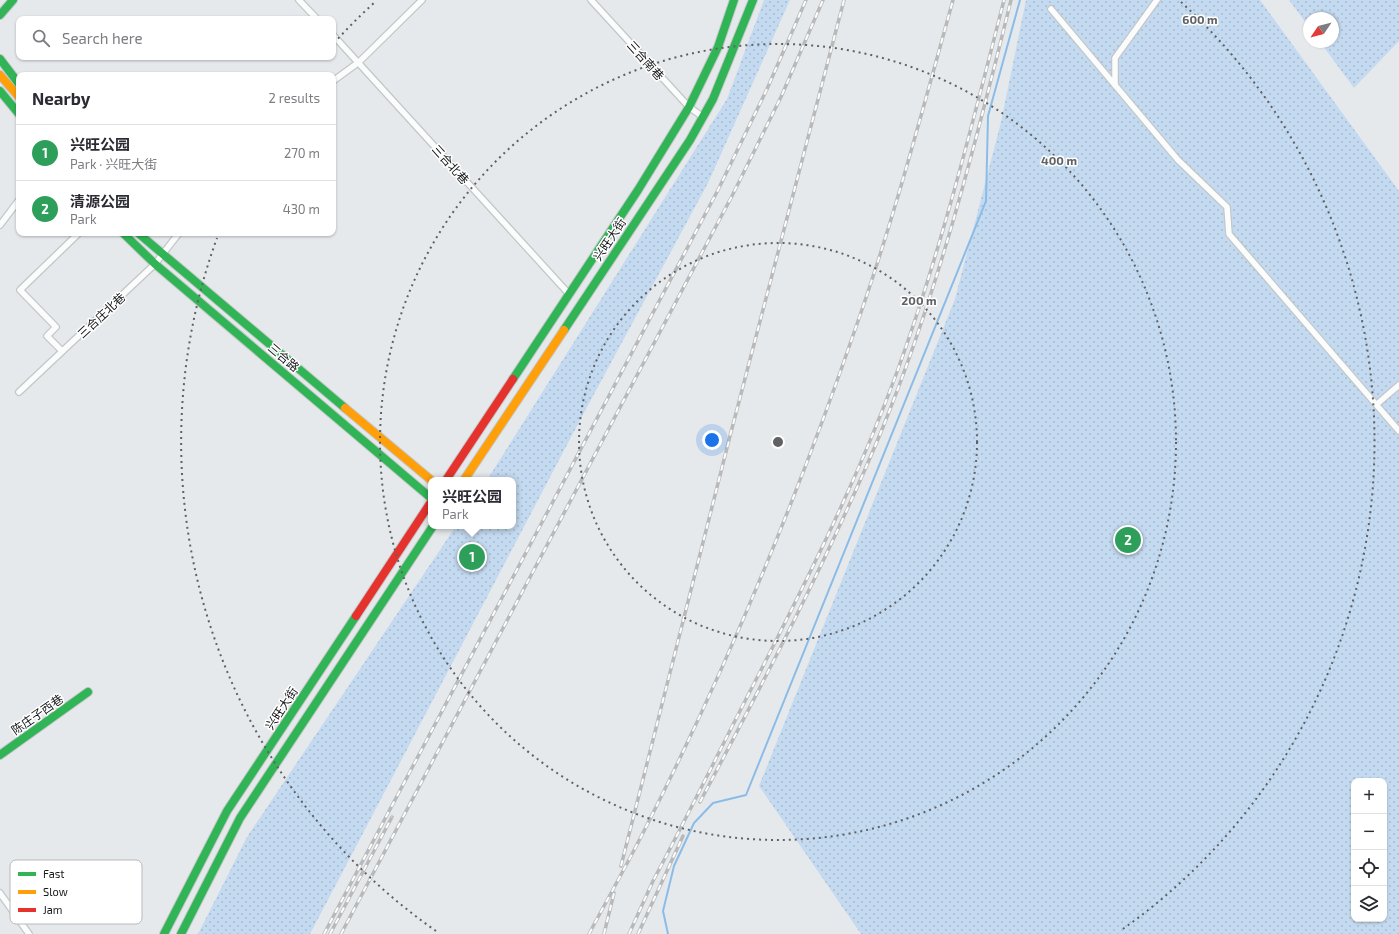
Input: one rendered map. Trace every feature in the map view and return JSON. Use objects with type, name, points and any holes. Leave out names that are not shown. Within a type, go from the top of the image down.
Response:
[{"type":"main road","points":[[0,15],[13,0]]},
{"type":"main road","name":"兴旺大街","points":[[448,477],[638,190],[689,107],[718,47],[734,0]]},
{"type":"main road","name":"兴旺大街","points":[[466,477],[703,117],[713,100],[753,0]]},
{"type":"main road","points":[[0,59],[16,80]]},
{"type":"main road","points":[[0,75],[16,94]]},
{"type":"main road","points":[[1,92],[16,110]]},
{"type":"main road","name":"三合路","points":[[126,236],[155,264],[428,495]]},
{"type":"main road","name":"三合路","points":[[141,236],[162,256],[428,478]]},
{"type":"main road","name":"兴旺大街","points":[[164,934],[227,811],[428,507]]},
{"type":"main road","points":[[181,934],[240,818],[431,529]]},
{"type":"main road","name":"陈庄子西巷","points":[[0,755],[88,692]]},
{"type":"street","points":[[299,0],[314,16]]},
{"type":"street","points":[[336,79],[359,62],[422,0]]},
{"type":"street","name":"三合南巷","points":[[591,0],[689,107],[703,117]]},
{"type":"street","points":[[1115,85],[1115,58],[1157,0]]},
{"type":"street","points":[[1051,9],[1178,160],[1227,207],[1229,234],[1399,431]]},
{"type":"street","name":"三合北巷","points":[[336,38],[568,294]]},
{"type":"street","points":[[0,225],[16,204]]},
{"type":"street","points":[[62,351],[48,336],[56,327],[20,290],[76,236]]},
{"type":"street","name":"三合庄北巷","points":[[19,392],[155,264],[177,236]]},
{"type":"street","points":[[1377,404],[1399,385]]},
{"type":"street","points":[[0,892],[10,906]]},
{"type":"street","points":[[22,924],[29,934]]},
{"type":"shaded area","points":[[764,0],[790,0],[708,183],[579,422],[310,934],[198,934],[247,837],[454,529],[516,529],[516,477],[489,477],[727,99]]},
{"type":"shaded area","points":[[1026,0],[1260,0],[1399,191],[1399,934],[861,934],[759,786],[955,299],[1001,122]]},
{"type":"shaded area","points":[[1289,0],[1399,0],[1399,41],[1354,88],[1324,48],[1339,48],[1339,12],[1303,12],[1303,19]]},
{"type":"waterway","points":[[668,934],[663,911],[674,866],[694,823],[713,803],[746,795],[986,201],[988,116],[1020,0]]},
{"type":"railway","points":[[324,934],[718,190],[767,89],[806,0]]},
{"type":"railway","points":[[341,934],[732,196],[781,97],[823,0]]},
{"type":"railway","points":[[621,866],[730,436],[844,0]]},
{"type":"railway","points":[[589,934],[646,827],[705,704],[760,579],[811,452],[871,284],[908,163],[953,0]]},
{"type":"railway","points":[[629,934],[653,881],[779,635],[833,524],[867,449],[897,372],[928,280],[968,141],[1004,0]]},
{"type":"railway","points":[[700,802],[817,573],[861,479],[881,432],[938,272],[984,109],[1011,0]]},
{"type":"railway","points":[[330,934],[392,817]]},
{"type":"railway","points":[[638,934],[683,836]]},
{"type":"railway","points":[[604,934],[614,893]]},
{"type":"traffic: fast","points":[[0,15],[13,0]]},
{"type":"traffic: fast","points":[[513,379],[638,190],[689,107],[718,47],[734,0]]},
{"type":"traffic: fast","points":[[564,330],[690,140],[713,99],[753,0]]},
{"type":"traffic: fast","points":[[0,59],[16,80]]},
{"type":"traffic: fast","points":[[0,91],[16,110]]},
{"type":"traffic: fast","points":[[126,236],[155,264],[428,495]]},
{"type":"traffic: fast","points":[[142,236],[345,408]]},
{"type":"traffic: fast","points":[[181,934],[240,818],[431,529]]},
{"type":"traffic: fast","points":[[164,934],[227,811],[356,616]]},
{"type":"traffic: fast","points":[[0,755],[88,692]]},
{"type":"traffic: slow","points":[[0,75],[16,94]]},
{"type":"traffic: slow","points":[[466,477],[564,330]]},
{"type":"traffic: slow","points":[[345,408],[428,477]]},
{"type":"traffic: jam","points":[[448,477],[513,379]]},
{"type":"traffic: jam","points":[[356,616],[428,507]]},
{"type":"place","name":"清源公园","points":[[1128,540]]},
{"type":"place","name":"兴旺公园","points":[[472,557]]}]
